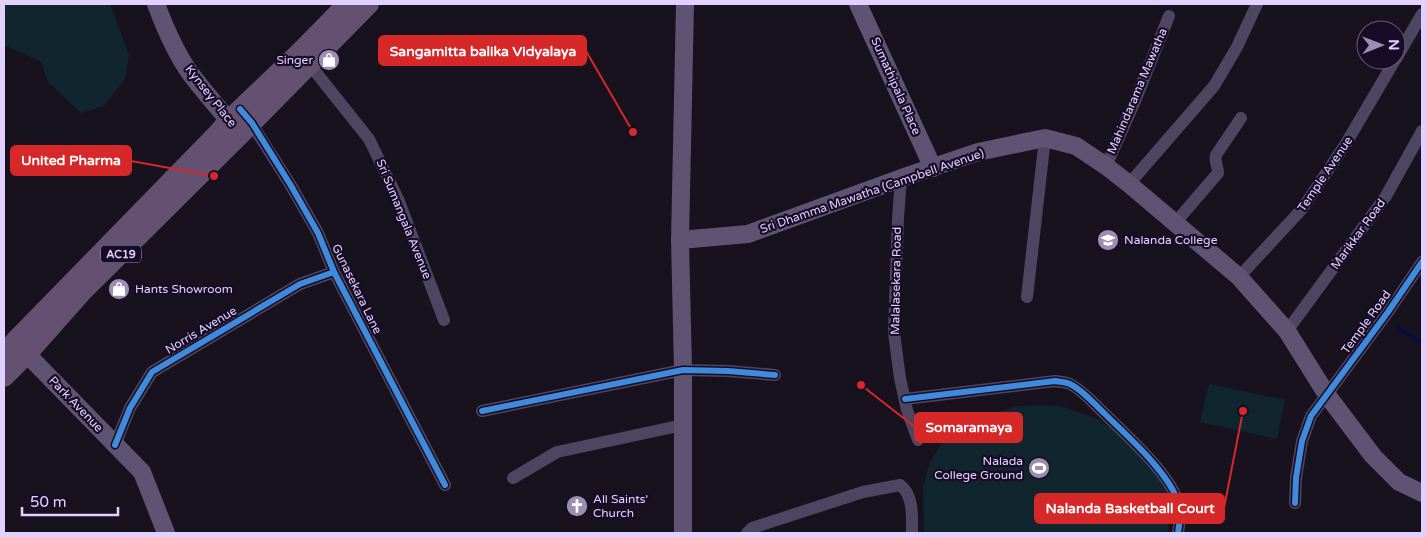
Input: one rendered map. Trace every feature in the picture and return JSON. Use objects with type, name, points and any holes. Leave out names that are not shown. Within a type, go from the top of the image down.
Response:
[{"type":"main road","name":"Kynsey Place","points":[[156,4],[165,28],[189,72],[215,106],[240,121]]},
{"type":"main road","name":"AC19","points":[[304,58],[347,4]]},
{"type":"main road","name":"AC19","points":[[4,377],[15,350],[81,293],[240,121],[304,58],[369,4]]},
{"type":"main road","points":[[683,533],[683,370],[680,240],[686,4]]},
{"type":"main road","name":"Sumathipala Place","points":[[858,4],[933,168]]},
{"type":"main road","name":"Sri Dhamma Mawatha (Campbell Avenue)","points":[[680,240],[748,234],[978,152],[1045,138],[1076,146],[1130,184],[1239,277],[1287,331],[1327,395],[1373,456],[1399,482],[1422,493]]},
{"type":"main road","name":"Park Avenue","points":[[15,350],[142,472],[166,533]]},
{"type":"street","points":[[1130,184],[1214,86],[1238,47],[1257,4]]},
{"type":"street","name":"Temple Avenue","points":[[1406,42],[1422,14]]},
{"type":"street","name":"Mahindarama Mawatha","points":[[1106,166],[1135,101],[1169,16]]},
{"type":"street","name":"Sri Sumangala Avenue","points":[[304,58],[370,138],[398,199],[444,320]]},
{"type":"street","name":"Temple Avenue","points":[[1239,277],[1302,209],[1345,145],[1390,70]]},
{"type":"street","points":[[1175,223],[1218,173],[1215,160],[1216,155],[1242,118]]},
{"type":"street","name":"Gunasekara Lane","points":[[240,121],[290,184],[318,233],[334,272],[445,485]]},
{"type":"street","name":"Marikkar Road","points":[[1287,331],[1386,196],[1422,132]]},
{"type":"street","points":[[1026,297],[1045,138]]},
{"type":"street","name":"Malalasekara Road","points":[[901,179],[894,333],[904,399],[918,440]]},
{"type":"street","name":"Temple Road","points":[[1295,503],[1296,478],[1302,441],[1311,416],[1422,262]]},
{"type":"street","name":"Norris Avenue","points":[[115,445],[130,408],[152,372],[300,284],[334,272]]},
{"type":"street","points":[[482,411],[683,370],[728,370],[775,375]]},
{"type":"street","points":[[904,399],[1055,381],[1069,383],[1082,391],[1156,466],[1168,482],[1178,500],[1181,522],[1178,533]]},
{"type":"street","points":[[512,478],[557,452],[683,425]]},
{"type":"street","points":[[747,533],[752,528],[863,492],[900,485],[906,490],[912,511],[912,533]]},
{"type":"shaded area","points":[[4,4],[110,4],[129,55],[125,79],[104,106],[81,113],[48,82],[41,62],[4,45]]},
{"type":"shaded area","points":[[1209,384],[1285,400],[1277,439],[1200,422]]},
{"type":"shaded area","name":"Nalada College Ground","points":[[1018,406],[1062,406],[1100,420],[1125,439],[1163,482],[1170,513],[1168,533],[924,533],[923,487],[930,462],[943,441],[960,427],[978,418]]},
{"type":"waterway","points":[[1398,328],[1422,343]]},
{"type":"cycle path","points":[[240,109],[252,123],[318,233],[334,272],[445,485]]},
{"type":"cycle path","points":[[1295,503],[1296,478],[1302,441],[1311,416],[1388,312],[1422,262]]},
{"type":"cycle path","points":[[115,445],[130,408],[152,372],[300,284],[334,272]]},
{"type":"cycle path","points":[[482,411],[683,370],[775,375]]},
{"type":"cycle path","points":[[905,399],[1055,381],[1070,384],[1084,394],[1124,432],[1155,465],[1172,488],[1177,499],[1180,516],[1178,533]]},
{"type":"place","name":"Singer","points":[[329,60]]},
{"type":"place","name":"Sangamitta balika Vidyalaya","points":[[633,132]]},
{"type":"place","name":"United Pharma","points":[[214,176]]},
{"type":"place","name":"Nalanda College","points":[[1108,240]]},
{"type":"place","name":"Hants Showroom","points":[[119,289]]},
{"type":"place","name":"Somaramaya","points":[[861,385]]},
{"type":"place","name":"Nalanda Basketball Court","points":[[1243,411]]},
{"type":"place","name":"Nalada College Ground","points":[[1039,468]]},
{"type":"place","name":"All Saints' Church","points":[[577,506]]}]
